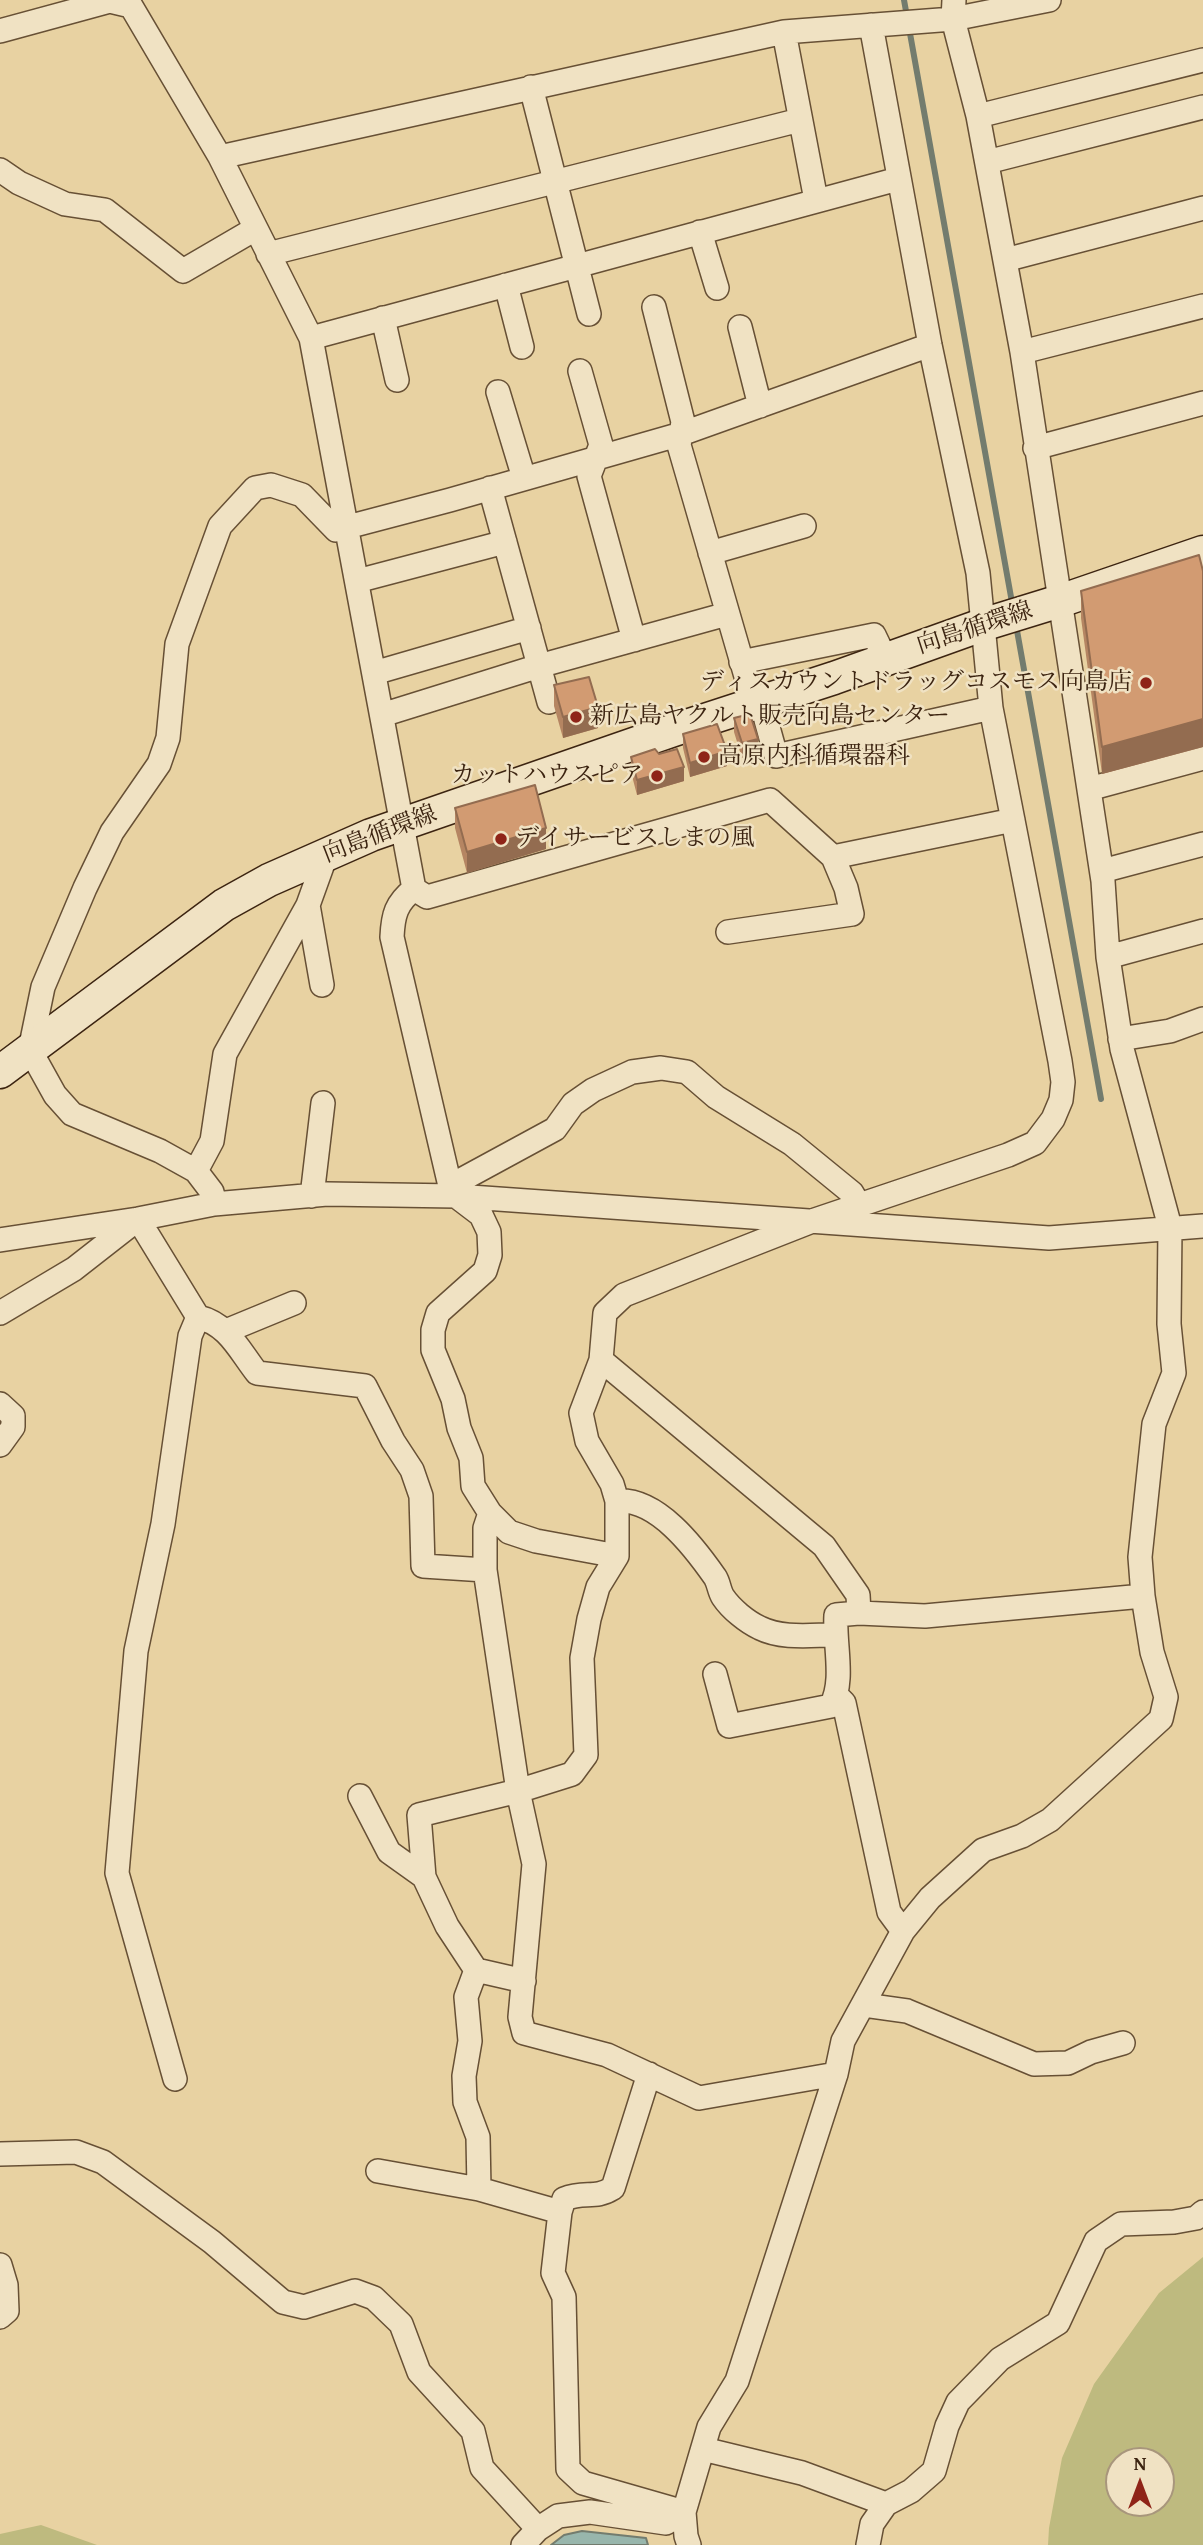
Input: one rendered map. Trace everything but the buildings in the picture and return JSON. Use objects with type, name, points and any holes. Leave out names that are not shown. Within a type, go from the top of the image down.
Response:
[{"type":"main road","name":"向島循環線","points":[[0,1072],[223,905],[269,880],[326,855],[403,824],[834,678],[884,658],[1203,552]]},
{"type":"street","points":[[220,157],[784,32],[871,25],[954,9],[1049,0]]},
{"type":"street","points":[[0,31],[110,1],[131,6],[220,157],[311,338],[414,889],[427,897],[770,800],[832,857],[846,888],[852,914],[728,932]]},
{"type":"street","points":[[690,2545],[686,2536],[684,2512],[709,2427],[737,2381],[836,2074],[843,2041],[903,1931],[930,1898],[983,1850],[1022,1836],[1050,1820],[1161,1718],[1166,1697],[1152,1652],[1140,1558],[1154,1424],[1174,1373],[1169,1324],[1170,1227],[1120,1039],[1108,957],[1102,871],[1054,603],[1021,352],[987,162],[954,9]]},
{"type":"street","points":[[524,1981],[476,1970],[447,1926],[424,1877],[419,1815],[518,1791],[572,1774],[586,1755],[582,1658],[598,1587],[617,1556],[617,1502],[612,1484],[587,1441],[581,1413],[601,1360],[606,1313],[624,1295],[815,1220],[1008,1155],[1035,1143],[1053,1119],[1061,1100],[1063,1082],[991,708],[986,624],[978,573],[930,345],[871,25]]},
{"type":"street","points":[[784,32],[816,200]]},
{"type":"street","points":[[978,116],[1203,60]]},
{"type":"street","points":[[531,87],[589,314]]},
{"type":"street","points":[[987,162],[1203,107]]},
{"type":"street","points":[[268,254],[800,120]]},
{"type":"street","points":[[0,170],[19,183],[65,204],[104,211],[183,271],[255,229]]},
{"type":"street","points":[[311,338],[898,178]]},
{"type":"street","points":[[1005,260],[1203,208]]},
{"type":"street","points":[[700,232],[717,288]]},
{"type":"street","points":[[506,285],[523,347]]},
{"type":"street","points":[[1021,352],[1203,306]]},
{"type":"street","points":[[654,307],[683,422],[679,445],[741,662],[776,756],[991,708]]},
{"type":"street","points":[[383,318],[397,380]]},
{"type":"street","points":[[740,327],[761,406]]},
{"type":"street","points":[[214,1205],[212,1192],[197,1171],[160,1151],[72,1114],[55,1095],[30,1050],[43,987],[85,888],[112,832],[159,764],[168,738],[177,644],[220,526],[254,488],[271,485],[303,495],[336,530],[681,434],[930,345]]},
{"type":"street","points":[[580,371],[601,444],[589,476],[634,640]]},
{"type":"street","points":[[498,392],[524,478]]},
{"type":"street","points":[[1035,448],[1203,403]]},
{"type":"street","points":[[490,488],[549,702]]},
{"type":"street","points":[[710,553],[804,526]]},
{"type":"street","points":[[357,581],[505,542]]},
{"type":"street","points":[[382,715],[539,666],[727,614]]},
{"type":"street","points":[[374,673],[528,628]]},
{"type":"street","points":[[741,662],[874,635],[884,658]]},
{"type":"street","points":[[1089,789],[1203,758]]},
{"type":"street","points":[[832,857],[1013,820]]},
{"type":"street","points":[[1102,871],[1203,844]]},
{"type":"street","points":[[197,1171],[212,1141],[225,1054],[308,905],[326,855]]},
{"type":"street","points":[[414,889],[402,898],[394,913],[391,937],[453,1191],[481,1215],[489,1232],[490,1255],[485,1271],[438,1314],[433,1331],[433,1350],[453,1399],[459,1428],[471,1458],[473,1486],[490,1513],[509,1532],[617,1556]]},
{"type":"street","points":[[308,905],[322,985]]},
{"type":"street","points":[[1108,957],[1203,931]]},
{"type":"street","points":[[1120,1039],[1170,1031],[1203,1019]]},
{"type":"street","points":[[453,1191],[555,1129],[573,1104],[593,1090],[632,1072],[661,1068],[687,1072],[716,1097],[792,1144],[852,1193],[859,1205]]},
{"type":"street","points":[[312,1196],[323,1103]]},
{"type":"street","points":[[0,1240],[214,1205],[312,1196],[453,1191],[1049,1238],[1203,1226]]},
{"type":"street","points":[[0,1313],[74,1269],[138,1219]]},
{"type":"street","points":[[138,1219],[198,1317],[213,1321],[226,1331],[257,1373],[365,1386],[393,1441],[412,1470],[421,1496],[423,1566],[485,1570]]},
{"type":"street","points":[[226,1331],[294,1303]]},
{"type":"street","points":[[175,2079],[117,1873],[136,1651],[163,1524],[190,1336],[198,1317]]},
{"type":"street","points":[[601,1360],[824,1546],[858,1595],[859,1613]]},
{"type":"street","points":[[0,1404],[13,1416],[13,1427],[0,1445]]},
{"type":"street","points":[[617,1502],[632,1500],[682,1534],[717,1580],[723,1597],[738,1613],[760,1628],[780,1634],[834,1635]]},
{"type":"street","points":[[490,1513],[485,1528],[485,1570],[518,1791],[534,1864],[520,2018],[524,2033],[607,2055],[699,2098],[836,2074]]},
{"type":"street","points":[[715,1674],[729,1726],[831,1706],[839,1685],[834,1635],[836,1615],[859,1613],[925,1616],[1143,1597]]},
{"type":"street","points":[[837,1696],[844,1703],[889,1912],[903,1931]]},
{"type":"street","points":[[360,1796],[389,1852],[424,1877]]},
{"type":"street","points":[[476,1970],[466,1997],[470,2041],[465,2102],[478,2137],[479,2189]]},
{"type":"street","points":[[864,2005],[906,2011],[1034,2064],[1068,2063],[1091,2052],[1122,2043]]},
{"type":"street","points":[[649,2074],[613,2188],[602,2195],[577,2194],[564,2199],[560,2212],[553,2273],[564,2297],[568,2469],[583,2483],[684,2512]]},
{"type":"street","points":[[0,2154],[76,2152],[103,2162],[212,2242],[283,2302],[304,2308],[355,2291],[374,2298],[401,2324],[419,2372],[473,2431],[482,2468],[531,2537],[558,2516],[590,2512],[666,2523],[684,2512]]},
{"type":"street","points":[[378,2171],[479,2189],[560,2212]]},
{"type":"street","points":[[868,2545],[872,2524],[886,2504],[911,2491],[934,2470],[947,2426],[958,2402],[1000,2359],[1058,2323],[1096,2241],[1121,2224],[1174,2222],[1196,2218],[1203,2212]]},
{"type":"street","points":[[0,2265],[7,2298],[7,2311],[0,2317]]},
{"type":"street","points":[[703,2449],[802,2473],[886,2504]]},
{"type":"shaded area","points":[[1203,2257],[1203,2545],[1048,2545],[1062,2458],[1094,2384],[1159,2293]]},
{"type":"shaded area","points":[[41,2525],[97,2545],[0,2545],[0,2534]]},
{"type":"water","points":[[582,2531],[646,2538],[648,2545],[551,2545],[564,2535]]},
{"type":"waterway","points":[[904,0],[1013,608]]},
{"type":"waterway","points":[[1016,625],[1101,1099]]},
{"type":"place","name":"ディスカウントドラッグコスモス向島店","points":[[1146,683]]},
{"type":"place","name":"新広島ヤクルト販売向島センター","points":[[576,717]]},
{"type":"place","name":"高原内科循環器科","points":[[704,757]]},
{"type":"place","name":"カットハウスピア","points":[[657,776]]},
{"type":"place","name":"デイサービスしまの風","points":[[501,839]]}]
